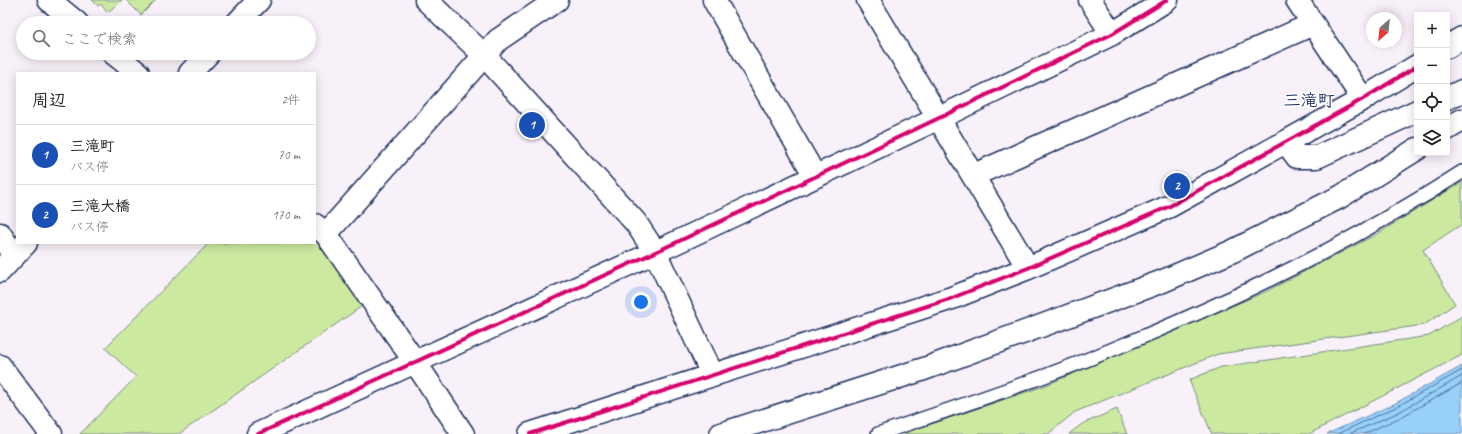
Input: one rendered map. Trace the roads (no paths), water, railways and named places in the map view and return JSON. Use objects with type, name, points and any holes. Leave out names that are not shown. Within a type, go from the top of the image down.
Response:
[{"type":"street","points":[[49,0],[68,16]]},
{"type":"street","points":[[244,16],[259,0]]},
{"type":"street","points":[[426,0],[484,55],[636,223],[655,252],[713,376]]},
{"type":"street","points":[[463,434],[416,362],[320,230],[498,40],[557,0]]},
{"type":"street","points":[[714,0],[815,176]]},
{"type":"street","points":[[868,0],[940,118],[1028,268]]},
{"type":"street","points":[[1090,0],[1112,34]]},
{"type":"street","points":[[258,434],[655,252],[940,118],[1112,34],[1167,0]]},
{"type":"street","points":[[1297,0],[1364,99]]},
{"type":"street","points":[[974,175],[1313,24]]},
{"type":"street","points":[[1450,45],[1462,38]]},
{"type":"street","points":[[122,60],[137,72]]},
{"type":"street","points":[[191,72],[202,60]]},
{"type":"street","points":[[530,434],[952,298],[1028,268],[1170,206],[1364,99],[1414,68]]},
{"type":"street","points":[[1450,97],[1462,91]]},
{"type":"street","points":[[1286,142],[1297,157],[1317,157],[1414,112]]},
{"type":"street","points":[[1450,128],[1462,120]]},
{"type":"street","points":[[721,434],[924,369],[1163,281],[1233,251],[1340,197],[1414,151]]},
{"type":"street","points":[[0,234],[14,257]]},
{"type":"street","points":[[0,366],[51,434]]},
{"type":"lane","points":[[878,434],[1013,387],[1123,346],[1222,302],[1323,254],[1462,172]]},
{"type":"water","points":[[1462,366],[1462,434],[1327,434],[1394,404]]},
{"type":"place","name":"三滝町","points":[[532,125]]},
{"type":"place","name":"三滝大橋","points":[[1177,186]]},
{"type":"district","name":"三滝町","points":[[1309,100]]}]
